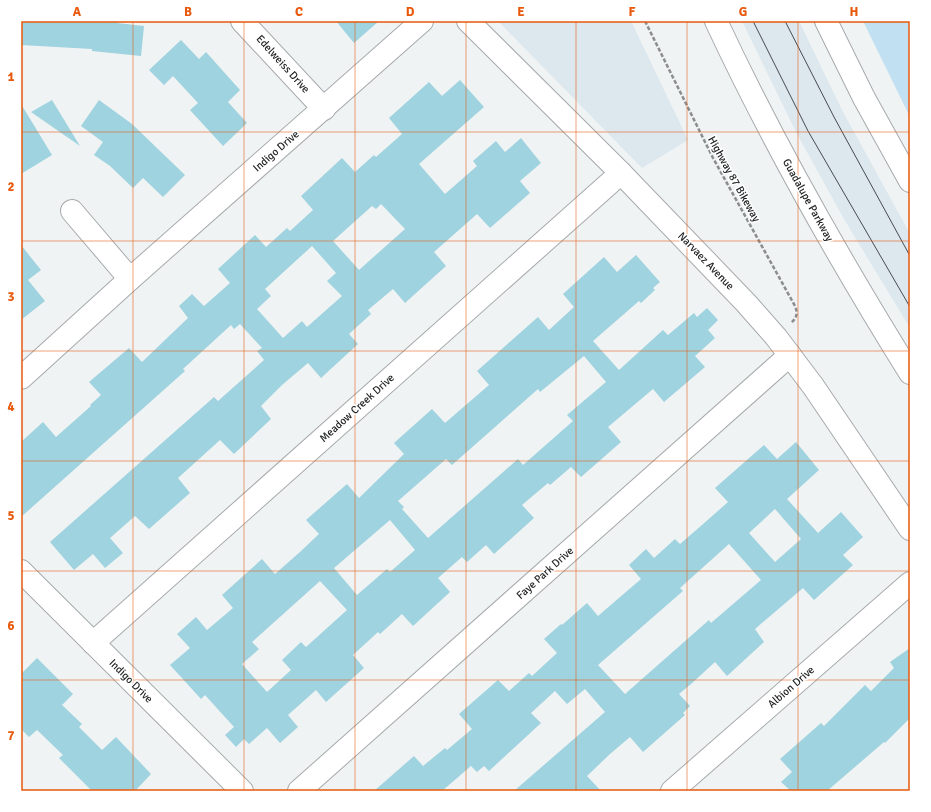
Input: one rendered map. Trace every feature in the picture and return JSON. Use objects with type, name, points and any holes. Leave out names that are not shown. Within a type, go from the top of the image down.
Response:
[{"type":"main road","name":"Edelweiss Drive","points":[[242,21],[324,109]]},
{"type":"main road","name":"Indigo Drive","points":[[21,378],[130,279],[422,21]]},
{"type":"main road","name":"Narvaez Avenue","points":[[468,21],[621,173],[746,303],[776,337],[813,386],[910,529]]},
{"type":"main road","name":"Guadalupe Parkway","points":[[716,21],[776,142],[816,216],[910,373]]},
{"type":"main road","points":[[826,21],[864,98],[910,181]]},
{"type":"main road","name":"Meadow Creek Drive","points":[[93,643],[621,173]]},
{"type":"main road","points":[[72,211],[130,279]]},
{"type":"main road","name":"Faye Park Drive","points":[[299,791],[790,355]]},
{"type":"main road","name":"Indigo Drive","points":[[21,571],[242,791]]},
{"type":"main road","name":"Albion Drive","points":[[672,791],[910,583]]},
{"type":"path","name":"Highway 87 Bikeway","points":[[645,21],[705,144],[797,312],[796,318],[776,337]]},
{"type":"shaded area","points":[[498,21],[631,21],[688,140],[642,168]]},
{"type":"shaded area","points":[[742,21],[799,21],[842,110],[910,234],[910,328],[844,219],[796,132]]},
{"type":"shaded area","points":[[863,21],[909,21],[910,23],[910,117]]},
{"type":"building","points":[[21,21],[117,21],[117,23],[144,26],[141,56],[92,51],[92,49],[21,45]]},
{"type":"building","points":[[336,21],[379,21],[354,43]]},
{"type":"building","points":[[181,40],[199,59],[206,52],[240,90],[228,102],[247,123],[223,146],[190,110],[198,103],[173,76],[164,85],[149,70]]},
{"type":"building","points":[[460,80],[484,107],[419,164],[445,194],[477,166],[473,161],[496,141],[505,152],[521,138],[541,163],[520,181],[530,193],[490,228],[477,214],[434,252],[446,266],[405,303],[393,289],[368,310],[371,314],[349,334],[358,344],[321,378],[308,363],[282,385],[261,406],[271,419],[234,454],[220,440],[178,478],[190,493],[149,529],[135,516],[110,538],[123,553],[105,568],[93,554],[74,570],[50,542],[214,397],[218,401],[264,360],[257,351],[262,348],[240,324],[234,329],[231,325],[183,369],[185,371],[21,517],[21,442],[43,422],[56,437],[91,406],[90,405],[101,395],[89,382],[129,348],[142,362],[188,318],[179,306],[192,294],[204,306],[230,283],[218,269],[255,235],[266,247],[287,228],[290,231],[313,210],[301,196],[342,158],[355,172],[374,155],[376,157],[402,134],[389,118],[429,82],[442,96]],"holes":[[[381,204],[405,229],[359,270],[333,241],[372,206],[376,209]],[[312,246],[336,273],[327,281],[342,296],[307,327],[302,321],[283,338],[257,309],[271,296],[265,289]]]},
{"type":"building","points":[[52,100],[80,146],[31,112]]},
{"type":"building","points":[[99,100],[132,124],[185,175],[163,197],[143,178],[133,188],[110,166],[94,155],[103,142],[81,126]]},
{"type":"building","points":[[21,104],[52,155],[21,174]]},
{"type":"building","points":[[21,245],[41,270],[28,280],[45,301],[21,320]]},
{"type":"building","points":[[636,255],[660,282],[653,288],[655,290],[641,303],[639,301],[593,341],[619,370],[663,330],[668,335],[694,313],[697,317],[707,308],[718,320],[708,330],[715,338],[695,356],[705,367],[664,402],[653,389],[608,427],[621,442],[581,477],[571,467],[550,485],[548,483],[522,505],[534,518],[494,554],[486,545],[467,562],[462,557],[438,578],[450,592],[413,626],[402,614],[380,634],[378,632],[353,655],[364,668],[326,702],[316,690],[288,715],[298,727],[280,743],[267,728],[249,744],[244,739],[236,747],[225,735],[234,727],[205,695],[201,699],[170,665],[190,648],[177,634],[196,617],[207,630],[233,608],[222,595],[262,559],[275,574],[300,552],[319,534],[306,520],[347,484],[359,498],[404,454],[394,443],[432,409],[445,423],[489,385],[477,371],[538,317],[549,330],[574,307],[563,294],[604,257],[617,272]],"holes":[[[584,356],[606,382],[567,415],[573,421],[523,465],[518,459],[428,538],[402,509],[404,507],[398,501],[446,459],[452,465],[538,389],[540,392]],[[390,520],[415,550],[390,572],[387,569],[357,595],[334,568]],[[320,581],[347,610],[306,647],[301,642],[282,660],[291,670],[267,692],[242,664],[259,649],[252,642]]]},
{"type":"building","points":[[796,442],[819,470],[787,499],[818,533],[841,512],[863,537],[843,555],[853,565],[814,600],[803,588],[755,629],[764,642],[727,676],[715,662],[679,694],[690,706],[683,713],[685,715],[643,752],[630,737],[610,754],[587,776],[601,791],[514,791],[605,712],[585,689],[567,704],[555,691],[531,713],[541,723],[489,771],[484,766],[477,772],[471,766],[442,791],[374,791],[414,756],[423,766],[445,748],[447,750],[472,729],[459,714],[498,680],[509,691],[529,673],[532,676],[557,653],[544,639],[587,603],[598,616],[641,579],[629,565],[646,549],[654,558],[675,539],[680,544],[728,502],[715,488],[764,445],[777,459]],"holes":[[[775,509],[801,539],[775,562],[749,533]],[[729,544],[761,580],[711,623],[709,620],[625,694],[598,665],[683,591],[680,588]]]},
{"type":"building","points":[[910,648],[910,718],[885,743],[884,742],[827,791],[791,791],[781,782],[792,772],[780,759],[821,723],[824,726],[865,685],[871,691],[894,668],[890,662]]},
{"type":"building","points":[[37,658],[73,694],[62,705],[82,724],[79,727],[102,750],[116,737],[151,774],[135,791],[92,791],[59,758],[63,755],[37,730],[29,737],[21,729],[21,674]]},
{"type":"tram line","points":[[753,21],[808,131],[910,307]]},
{"type":"tram line","points":[[785,21],[834,117],[910,256]]}]
